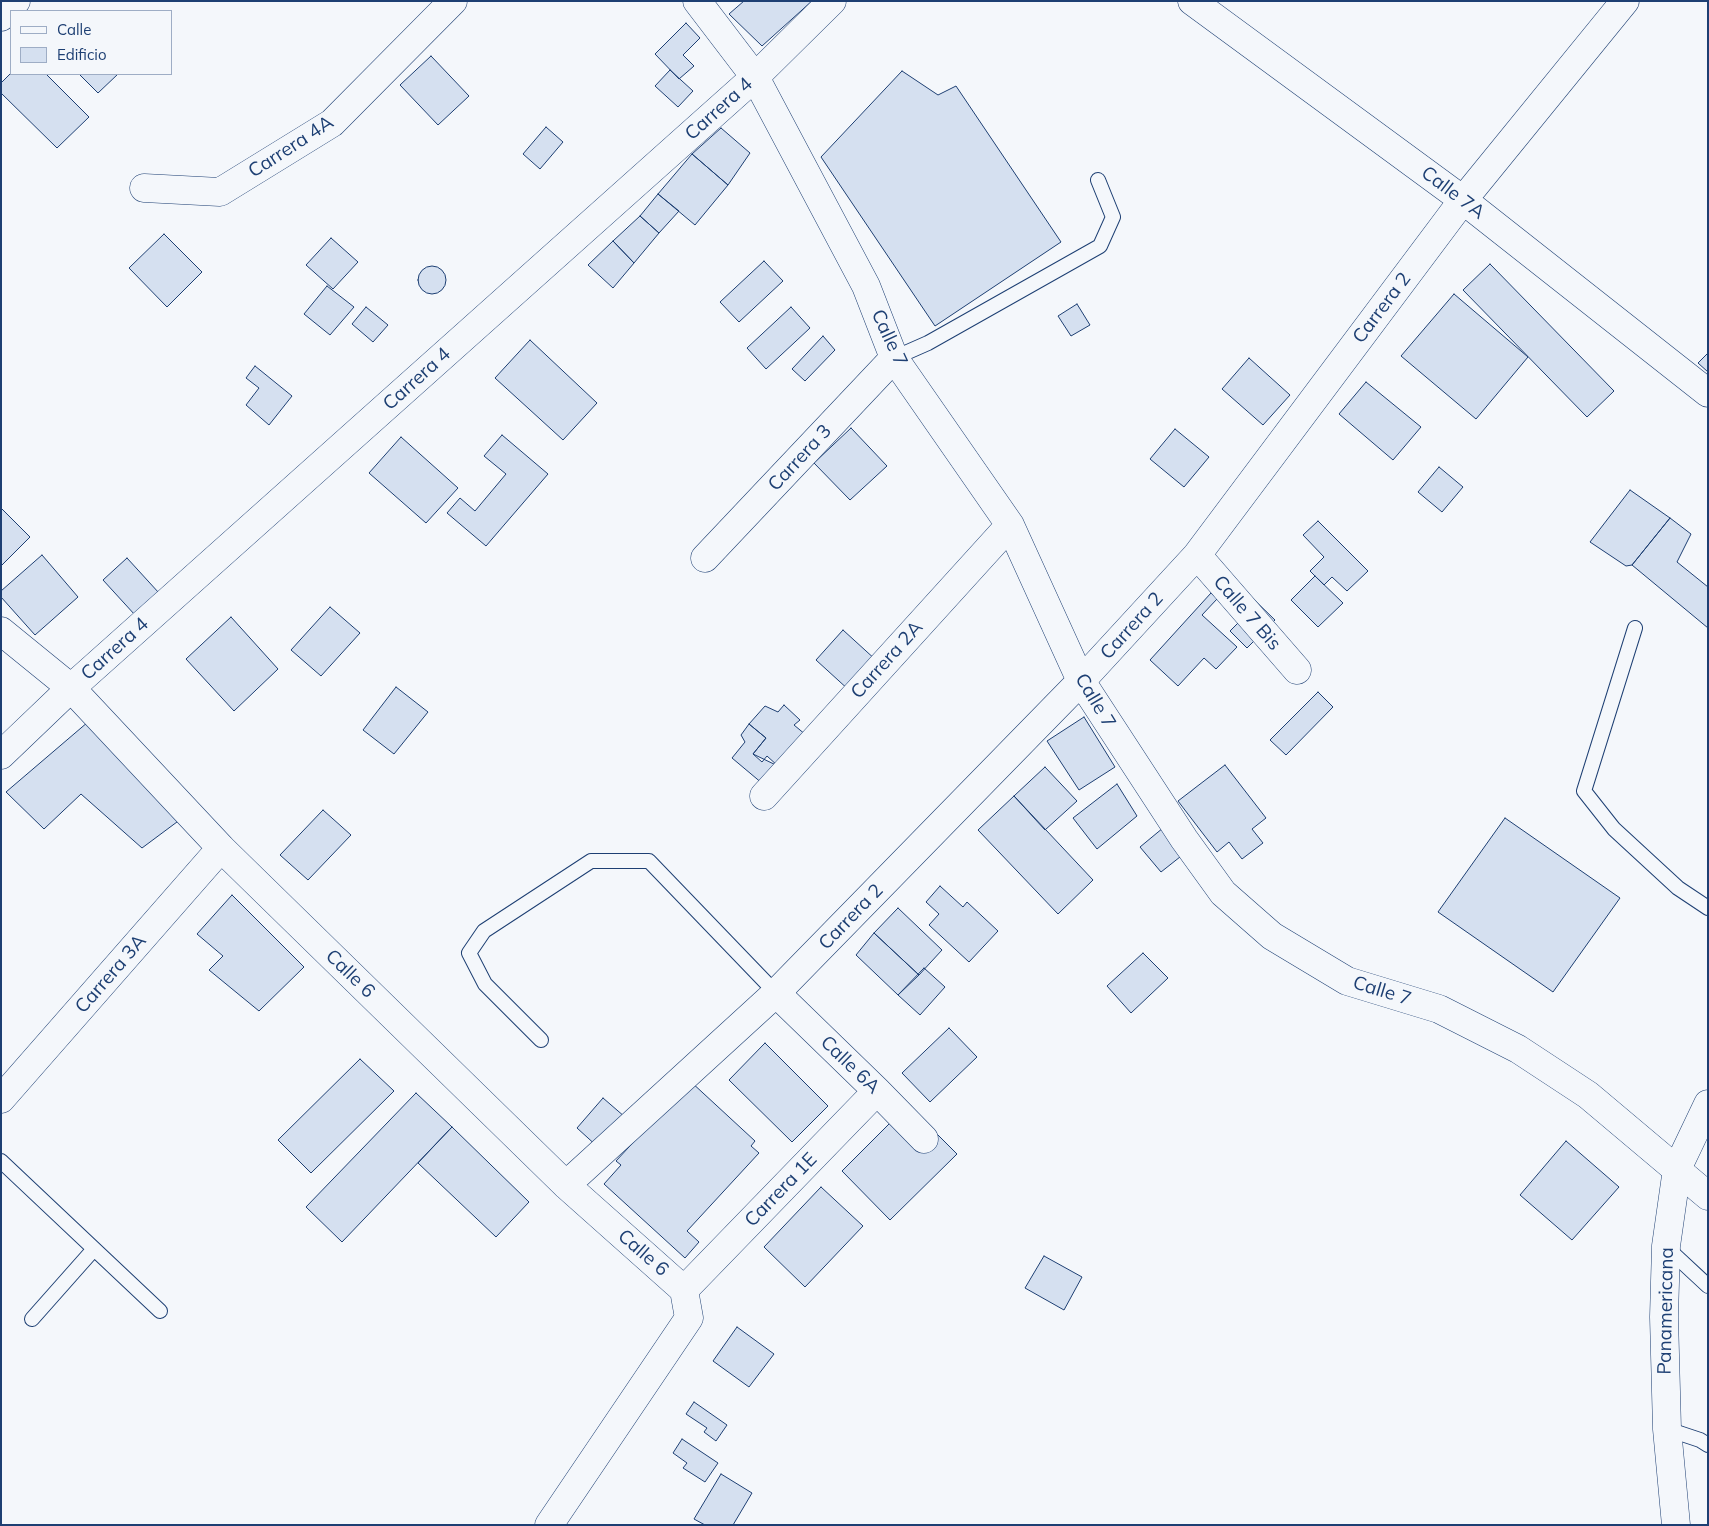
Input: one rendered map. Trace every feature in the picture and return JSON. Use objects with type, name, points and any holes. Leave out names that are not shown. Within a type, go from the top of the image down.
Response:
[{"type":"street","points":[[1,17],[16,1]]},
{"type":"street","name":"Carrera 4A","points":[[144,188],[220,192],[332,124],[453,1]]},
{"type":"street","name":"Calle 7","points":[[697,1],[755,77],[866,286],[894,358],[1010,525],[1081,681],[1184,839],[1223,892],[1272,936],[1347,981],[1439,1009],[1518,1049],[1588,1095],[1708,1196]]},
{"type":"street","name":"Carrera 4","points":[[1,755],[72,688],[755,77],[832,1]]},
{"type":"street","name":"Calle 7A","points":[[1192,1],[1463,200],[1708,393]]},
{"type":"street","name":"Carrera 2","points":[[566,1185],[776,993],[1081,681],[1197,555],[1463,200],[1625,1]]},
{"type":"street","name":"Carrera 3","points":[[705,558],[894,358]]},
{"type":"street","name":"Carrera 2A","points":[[764,796],[1010,525]]},
{"type":"street","name":"Calle 7 Bis","points":[[1197,555],[1297,670]]},
{"type":"street","name":"Calle 6","points":[[1,631],[72,688],[221,848],[566,1185],[684,1290],[689,1318],[549,1525]]},
{"type":"street","name":"Carrera 3A","points":[[1,1099],[221,848]]},
{"type":"street","name":"Calle 6A","points":[[776,993],[924,1139]]},
{"type":"street","name":"Carrera 1E","points":[[684,1290],[877,1091]]},
{"type":"street","name":"Panamericana","points":[[1676,1525],[1667,1429],[1664,1316],[1666,1246],[1677,1169],[1708,1104]]},
{"type":"lane","points":[[894,358],[928,343],[1100,246],[1113,217],[1098,180]]},
{"type":"lane","points":[[1634,628],[1584,791],[1614,829],[1678,888],[1708,908]]},
{"type":"lane","points":[[541,1040],[485,984],[469,954],[484,931],[591,861],[650,861],[776,993]]},
{"type":"lane","points":[[1,1161],[160,1311]]},
{"type":"lane","points":[[1666,1246],[1708,1286]]},
{"type":"lane","points":[[32,1319],[94,1249]]},
{"type":"lane","points":[[1667,1429],[1700,1440],[1708,1445]]},
{"type":"building","points":[[744,1],[812,1],[762,46],[729,14]]},
{"type":"building","points":[[686,23],[700,38],[683,55],[694,66],[679,79],[655,54]]},
{"type":"building","points":[[431,56],[469,96],[438,125],[400,85]]},
{"type":"building","points":[[670,70],[693,91],[678,107],[655,86]]},
{"type":"building","points":[[902,71],[938,95],[956,86],[1061,242],[935,326],[821,157]]},
{"type":"building","points":[[10,74],[47,75],[89,117],[57,148],[1,93],[1,83]]},
{"type":"building","points":[[80,75],[117,75],[98,93]]},
{"type":"building","points":[[546,127],[563,142],[540,169],[523,154]]},
{"type":"building","points":[[721,128],[750,153],[728,185],[692,154]]},
{"type":"building","points":[[692,154],[728,185],[695,225],[658,194]]},
{"type":"building","points":[[658,194],[679,211],[659,233],[640,216]]},
{"type":"building","points":[[640,216],[659,233],[634,263],[613,241]]},
{"type":"building","points":[[164,234],[202,272],[167,307],[129,268]]},
{"type":"building","points":[[331,238],[358,262],[333,289],[306,265]]},
{"type":"building","points":[[613,241],[634,263],[613,288],[588,265]]},
{"type":"building","points":[[764,261],[783,281],[739,322],[720,302]]},
{"type":"building","points":[[1490,264],[1614,391],[1587,417],[1463,290]]},
{"type":"building","points":[[432,266],[442,270],[446,280],[442,290],[432,294],[422,290],[418,280],[422,270]]},
{"type":"building","points":[[327,286],[354,307],[330,335],[304,314]]},
{"type":"building","points":[[1454,294],[1528,357],[1476,419],[1401,356]]},
{"type":"building","points":[[1077,304],[1090,325],[1071,336],[1058,316]]},
{"type":"building","points":[[366,307],[388,325],[373,342],[352,324]]},
{"type":"building","points":[[791,307],[810,328],[766,369],[747,348]]},
{"type":"building","points":[[823,336],[835,350],[805,381],[792,369]]},
{"type":"building","points":[[530,340],[597,403],[563,440],[495,378]]},
{"type":"building","points":[[1708,353],[1708,372],[1698,363]]},
{"type":"building","points":[[1249,358],[1290,395],[1263,425],[1222,389]]},
{"type":"building","points":[[255,366],[292,396],[269,425],[246,405],[259,388],[246,378]]},
{"type":"building","points":[[1366,382],[1421,427],[1393,460],[1339,414]]},
{"type":"building","points":[[851,428],[887,466],[850,500],[814,463]]},
{"type":"building","points":[[1175,429],[1209,457],[1184,487],[1150,459]]},
{"type":"building","points":[[502,435],[548,474],[486,546],[447,513],[460,498],[475,511],[506,474],[484,456]]},
{"type":"building","points":[[401,437],[458,488],[426,523],[369,473]]},
{"type":"building","points":[[1439,467],[1463,487],[1442,512],[1418,492]]},
{"type":"building","points":[[1630,490],[1670,518],[1632,565],[1626,566],[1590,542]]},
{"type":"building","points":[[1,508],[30,537],[1,566]]},
{"type":"building","points":[[1670,518],[1691,534],[1677,562],[1708,587],[1708,628],[1632,565]]},
{"type":"building","points":[[1318,521],[1368,571],[1347,591],[1332,577],[1324,585],[1310,571],[1324,557],[1303,535]]},
{"type":"building","points":[[42,555],[78,597],[35,635],[1,597],[1,591]]},
{"type":"building","points":[[127,558],[159,593],[135,615],[103,580]]},
{"type":"building","points":[[1315,576],[1343,603],[1318,627],[1291,600]]},
{"type":"building","points":[[1239,585],[1275,620],[1247,648],[1230,631],[1244,617]]},
{"type":"building","points":[[1211,593],[1217,599],[1202,615],[1237,647],[1216,669],[1204,658],[1178,686],[1150,660]]},
{"type":"building","points":[[330,607],[360,633],[321,676],[291,650]]},
{"type":"building","points":[[231,617],[278,669],[234,711],[186,659]]},
{"type":"building","points":[[843,630],[877,661],[850,691],[816,660]]},
{"type":"building","points":[[396,687],[428,712],[394,754],[363,730]]},
{"type":"building","points":[[1318,692],[1333,707],[1286,755],[1270,740]]},
{"type":"building","points":[[784,705],[800,720],[794,725],[806,735],[778,766],[753,754],[766,738],[749,724],[765,706],[778,712]]},
{"type":"building","points":[[1084,717],[1115,767],[1079,790],[1047,741]]},
{"type":"building","points":[[88,722],[185,816],[142,848],[81,794],[44,829],[6,792]]},
{"type":"building","points":[[749,724],[766,738],[753,754],[762,762],[767,756],[778,766],[763,784],[732,758],[745,742],[741,735]]},
{"type":"building","points":[[1225,765],[1266,818],[1252,829],[1263,843],[1242,859],[1229,842],[1217,852],[1178,801]]},
{"type":"building","points":[[1045,767],[1077,801],[1045,830],[1014,796]]},
{"type":"building","points":[[1117,784],[1137,816],[1097,849],[1073,818]]},
{"type":"building","points":[[1014,796],[1093,880],[1058,914],[978,830]]},
{"type":"building","points":[[323,810],[351,835],[308,880],[280,855]]},
{"type":"building","points":[[1505,818],[1620,898],[1553,992],[1438,912]]},
{"type":"building","points":[[1163,828],[1185,853],[1161,872],[1140,847]]},
{"type":"building","points":[[940,886],[963,907],[967,902],[998,931],[969,962],[929,925],[939,914],[926,902]]},
{"type":"building","points":[[232,895],[304,967],[259,1011],[209,970],[223,956],[197,934]]},
{"type":"building","points":[[898,908],[942,950],[919,975],[874,933]]},
{"type":"building","points":[[874,933],[919,975],[898,995],[856,955]]},
{"type":"building","points":[[1143,953],[1168,978],[1131,1013],[1107,986]]},
{"type":"building","points":[[924,968],[945,987],[920,1015],[898,995]]},
{"type":"building","points":[[949,1028],[977,1057],[930,1102],[902,1073]]},
{"type":"building","points":[[765,1043],[828,1106],[792,1142],[729,1080]]},
{"type":"building","points":[[360,1059],[394,1091],[311,1173],[278,1140]]},
{"type":"building","points":[[690,1081],[755,1141],[751,1146],[759,1153],[687,1231],[699,1242],[685,1258],[604,1184],[621,1165],[616,1161]]},
{"type":"building","points":[[416,1093],[452,1127],[342,1242],[306,1207]]},
{"type":"building","points":[[603,1098],[625,1117],[599,1148],[577,1128]]},
{"type":"building","points":[[908,1105],[957,1154],[890,1220],[842,1171]]},
{"type":"building","points":[[452,1127],[529,1202],[496,1237],[418,1163]]},
{"type":"building","points":[[1566,1141],[1619,1187],[1572,1240],[1520,1195]]},
{"type":"building","points":[[821,1187],[863,1226],[805,1287],[764,1247]]},
{"type":"building","points":[[1044,1256],[1082,1277],[1064,1310],[1025,1288]]},
{"type":"building","points":[[737,1327],[774,1354],[749,1387],[713,1361]]},
{"type":"building","points":[[694,1402],[727,1425],[716,1441],[704,1432],[707,1428],[686,1414]]},
{"type":"building","points":[[682,1439],[718,1463],[705,1482],[683,1468],[687,1463],[673,1453]]},
{"type":"building","points":[[721,1474],[752,1493],[733,1525],[705,1525],[694,1519]]}]
